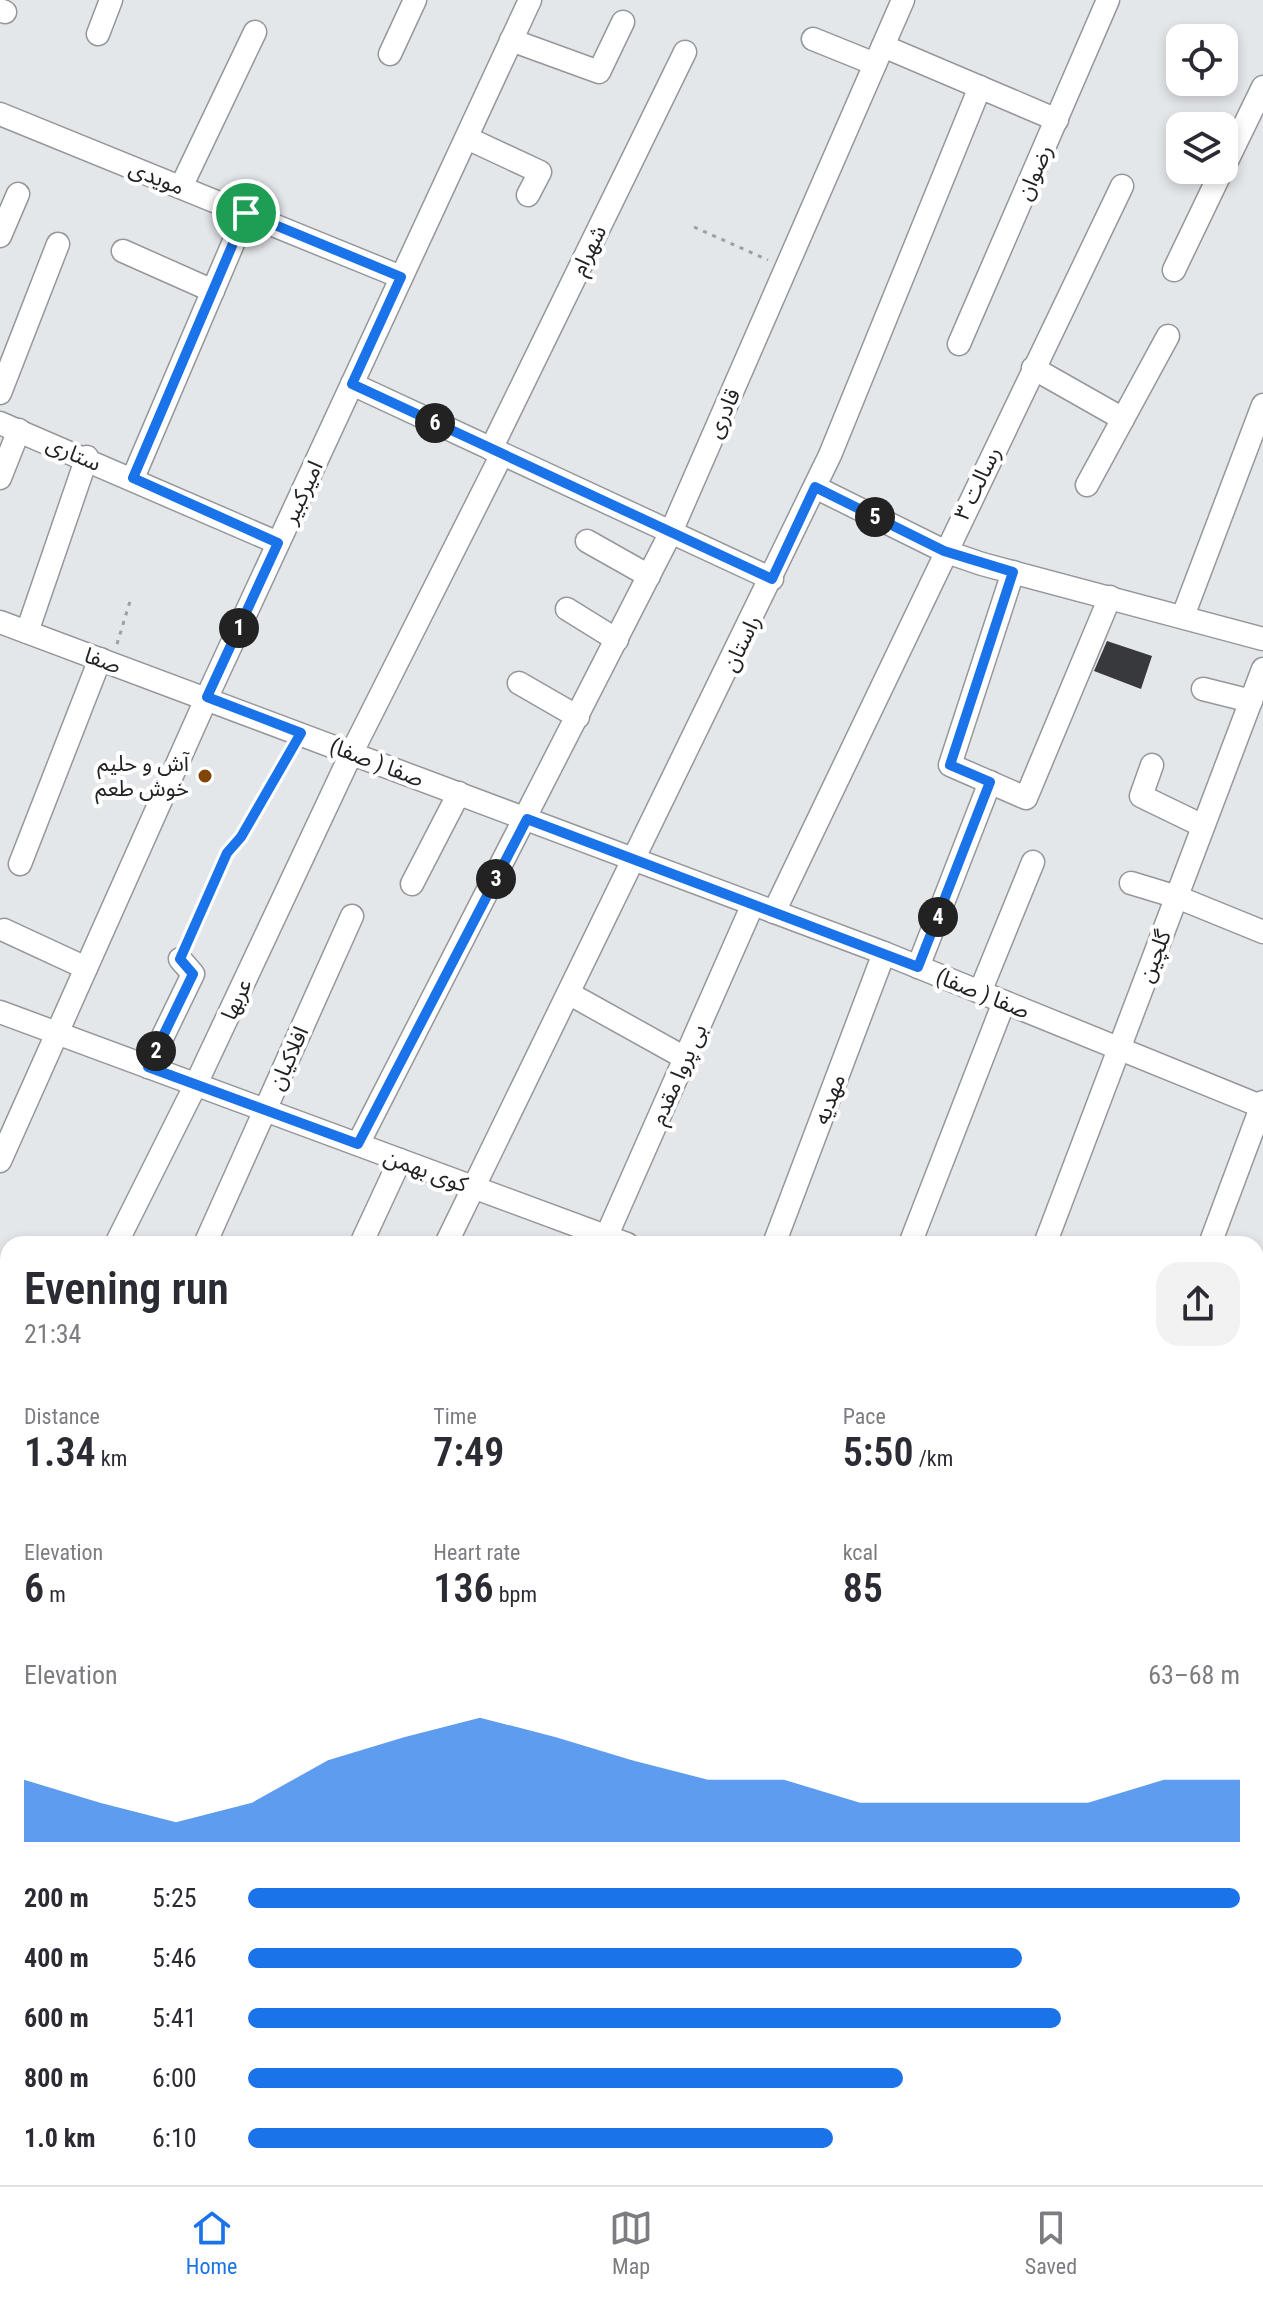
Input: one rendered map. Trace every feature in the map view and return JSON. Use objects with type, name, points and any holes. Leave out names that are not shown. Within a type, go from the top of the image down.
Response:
[{"type":"street","points":[[98,34],[111,0]]},
{"type":"street","points":[[390,54],[415,0]]},
{"type":"street","name":"امیرکبیر","points":[[0,1161],[207,697],[530,0]]},
{"type":"street","name":"قادری","points":[[358,1144],[527,819],[671,532],[903,0]]},
{"type":"street","name":"رضوان","points":[[959,344],[1108,0]]},
{"type":"street","points":[[511,40],[599,72],[623,22]]},
{"type":"street","points":[[181,187],[255,32]]},
{"type":"street","points":[[813,39],[879,55],[980,87],[1057,120]]},
{"type":"street","name":"شهرام","points":[[352,752],[685,52]]},
{"type":"street","name":"راستان","points":[[450,1236],[815,487],[887,322],[980,87]]},
{"type":"street","points":[[1238,138],[1263,87]]},
{"type":"street","name":"مویدی","points":[[0,114],[401,277]]},
{"type":"street","points":[[467,138],[540,172],[528,195]]},
{"type":"street","points":[[1174,270],[1215,184]]},
{"type":"street","name":"رسالت ۳","points":[[764,908],[944,551],[1122,186]]},
{"type":"street","points":[[0,236],[18,194]]},
{"type":"street","points":[[133,478],[246,213]]},
{"type":"street","points":[[0,393],[58,244]]},
{"type":"street","points":[[123,251],[213,291]]},
{"type":"street","points":[[1087,485],[1168,336]]},
{"type":"street","points":[[1033,368],[1123,419]]},
{"type":"street","points":[[352,384],[772,579]]},
{"type":"street","points":[[1183,616],[1261,416]]},
{"type":"street","points":[[0,478],[9,426]]},
{"type":"street","name":"ستاری","points":[[9,426],[87,457],[278,543]]},
{"type":"street","points":[[27,632],[87,457]]},
{"type":"street","points":[[815,487],[944,551],[1263,639]]},
{"type":"street","points":[[587,541],[649,576]]},
{"type":"street","points":[[1013,572],[950,765],[1026,798],[1110,597]]},
{"type":"street","points":[[567,609],[617,640]]},
{"type":"street","name":"صفا","points":[[0,622],[207,697]]},
{"type":"street","points":[[20,864],[105,661]]},
{"type":"street","name":"گلچین","points":[[1048,1236],[1263,669]]},
{"type":"street","points":[[519,683],[578,717]]},
{"type":"street","points":[[1203,689],[1251,701]]},
{"type":"street","name":"صفا ( صفا)","points":[[207,697],[884,953],[1263,1105]]},
{"type":"street","name":"عربها","points":[[120,1236],[196,1084],[352,752]]},
{"type":"street","points":[[1152,765],[1141,796],[1203,826]]},
{"type":"street","points":[[918,967],[990,782]]},
{"type":"street","points":[[412,884],[459,793]]},
{"type":"street","points":[[980,992],[1033,862]]},
{"type":"street","points":[[1131,883],[1177,897],[1263,932]]},
{"type":"street","name":"بی پروا مقدم","points":[[614,1236],[685,1058],[764,908]]},
{"type":"street","name":"افلاکیان","points":[[209,1236],[352,916]]},
{"type":"street","points":[[4,930],[86,968]]},
{"type":"street","name":"مهدیه","points":[[777,1236],[884,953]]},
{"type":"street","points":[[148,1067],[193,974],[180,959]]},
{"type":"street","points":[[570,994],[685,1058]]},
{"type":"street","points":[[913,1236],[1004,1002]]},
{"type":"street","name":"کوی بهمن","points":[[0,1012],[599,1236]]},
{"type":"street","points":[[1213,1236],[1263,1105]]},
{"type":"street","points":[[365,1236],[400,1160]]},
{"type":"path","points":[[694,227],[786,268]]},
{"type":"path","points":[[105,661],[131,598]]},
{"type":"path","points":[[180,959],[227,853],[241,837],[301,733]]},
{"type":"building","points":[[1107,641],[1152,656],[1141,689],[1094,671]]},
{"type":"place","name":"آش و حلیم خوش طعم","points":[[205,776]]},
{"type":"route","points":[[246,213],[401,277],[352,384],[772,579],[815,487],[944,551],[1013,572],[950,765],[990,782],[918,967],[527,819],[358,1144],[148,1067],[193,974],[180,959],[227,853],[241,837],[301,733],[207,697],[278,543],[133,478],[246,213]]}]
